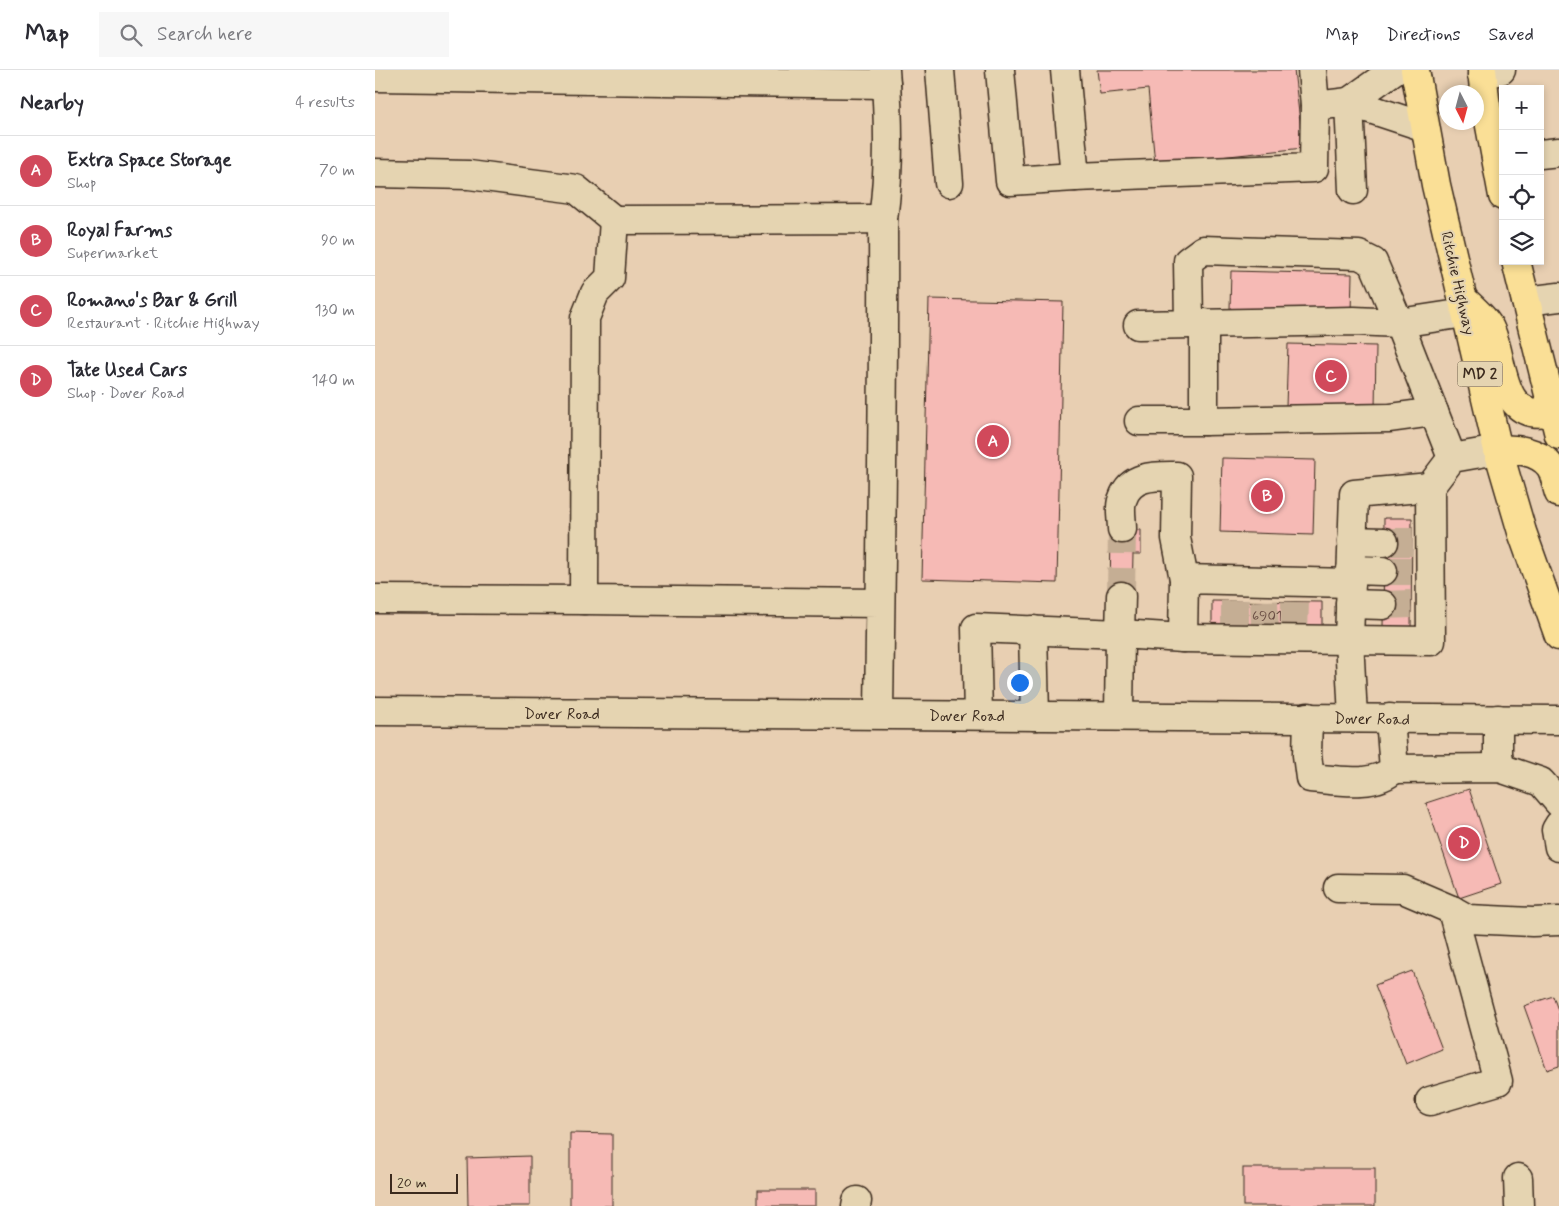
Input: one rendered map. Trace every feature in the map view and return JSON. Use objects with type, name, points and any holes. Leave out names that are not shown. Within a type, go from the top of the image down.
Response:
[{"type":"main road","name":"Ritchie Highway","points":[[1415,70],[1436,185],[1498,450],[1522,532],[1559,636]]},
{"type":"main road","points":[[1488,72],[1499,159]]},
{"type":"main road","points":[[1464,305],[1491,329],[1507,391],[1516,404],[1530,412],[1541,414],[1555,410],[1517,265]]},
{"type":"main road","points":[[1498,450],[1514,448],[1536,456],[1550,466],[1559,493]]},
{"type":"street","points":[[940,70],[949,183]]},
{"type":"street","points":[[1000,70],[1010,182],[1075,177],[1314,168],[1315,106],[1312,70]]},
{"type":"street","points":[[1065,70],[1075,177]]},
{"type":"street","points":[[1349,102],[1394,70]]},
{"type":"street","points":[[375,77],[486,74],[885,77],[888,114],[887,180],[883,219],[879,714]]},
{"type":"street","points":[[1315,106],[1349,102],[1425,127]]},
{"type":"street","points":[[1349,102],[1353,190]]},
{"type":"street","points":[[1544,154],[1559,152]]},
{"type":"street","points":[[375,173],[469,175],[577,189],[613,220],[883,219]]},
{"type":"street","points":[[584,600],[585,318],[595,293],[610,278],[613,220]]},
{"type":"street","points":[[1204,421],[1197,323],[1188,261],[1203,250],[1359,255],[1373,262],[1452,458]]},
{"type":"street","points":[[1526,301],[1559,297]]},
{"type":"street","points":[[1138,325],[1197,323],[1399,323],[1464,305]]},
{"type":"street","points":[[1139,421],[1390,418],[1434,412]]},
{"type":"street","points":[[978,715],[976,628],[1183,638],[1265,634],[1349,640],[1431,641],[1421,605],[1421,542],[1430,487],[1452,458],[1498,450]]},
{"type":"street","points":[[1122,529],[1122,498],[1132,483],[1151,476],[1177,476],[1176,538],[1185,579],[1183,638]]},
{"type":"street","points":[[1353,717],[1349,640],[1354,494],[1430,487]]},
{"type":"street","points":[[1352,541],[1384,542]]},
{"type":"street","points":[[1185,579],[1235,591],[1295,592],[1351,585],[1383,571]]},
{"type":"street","points":[[1351,585],[1383,605]]},
{"type":"street","points":[[1119,716],[1121,596]]},
{"type":"street","points":[[375,598],[880,603]]},
{"type":"street","points":[[1033,630],[1035,716]]},
{"type":"street","name":"Dover Road","points":[[375,711],[1559,720]]},
{"type":"street","points":[[1308,717],[1307,755],[1310,778],[1351,782],[1385,777],[1393,769],[1501,768],[1541,782],[1559,803]]},
{"type":"street","points":[[1390,718],[1393,769]]},
{"type":"street","points":[[1498,719],[1498,754],[1501,768]]},
{"type":"street","points":[[1559,825],[1555,830],[1559,847]]},
{"type":"street","points":[[1338,888],[1403,889],[1452,910],[1467,920],[1559,921]]},
{"type":"street","points":[[1430,1101],[1498,1081],[1452,910]]},
{"type":"street","points":[[1518,1178],[1519,1206]]},
{"type":"building","points":[[1097,70],[1294,70],[1303,148],[1155,164],[1148,89],[1100,94]]},
{"type":"building","points":[[1231,271],[1352,274],[1351,312],[1230,309]]},
{"type":"building","points":[[929,299],[1063,302],[1057,583],[922,579]]},
{"type":"building","points":[[1288,344],[1376,346],[1375,409],[1286,407]]},
{"type":"building","points":[[1222,458],[1315,460],[1313,535],[1220,532]]},
{"type":"building","points":[[1384,518],[1412,518],[1411,629],[1383,629]]},
{"type":"building","points":[[1111,529],[1141,530],[1141,554],[1133,554],[1132,596],[1110,596]]},
{"type":"building","points":[[1212,601],[1322,602],[1322,630],[1212,629]]},
{"type":"building","points":[[1469,789],[1501,884],[1459,898],[1426,803]]},
{"type":"building","points":[[1412,971],[1442,1049],[1406,1064],[1375,985]]},
{"type":"building","points":[[1553,996],[1559,1013],[1559,1066],[1547,1070],[1524,1006]]},
{"type":"building","points":[[570,1133],[612,1134],[612,1206],[570,1206]]},
{"type":"building","points":[[530,1156],[530,1206],[468,1206],[467,1158]]},
{"type":"building","points":[[1243,1168],[1375,1168],[1375,1206],[1243,1206]]},
{"type":"building","points":[[758,1190],[815,1190],[815,1206],[758,1206]]},
{"type":"tunnel","points":[[1121,596],[1122,529]]},
{"type":"tunnel","points":[[1384,542],[1412,542]]},
{"type":"tunnel","points":[[1383,571],[1412,571]]},
{"type":"tunnel","points":[[1235,601],[1235,629]]},
{"type":"tunnel","points":[[1264,601],[1265,629]]},
{"type":"tunnel","points":[[1294,630],[1295,602]]},
{"type":"tunnel","points":[[1383,605],[1411,604]]},
{"type":"place","name":"Romano's Bar & Grill","points":[[1331,376]]},
{"type":"place","name":"Extra Space Storage","points":[[993,441]]},
{"type":"place","name":"Royal Farms","points":[[1267,496]]},
{"type":"place","name":"Tate Used Cars","points":[[1464,843]]}]
